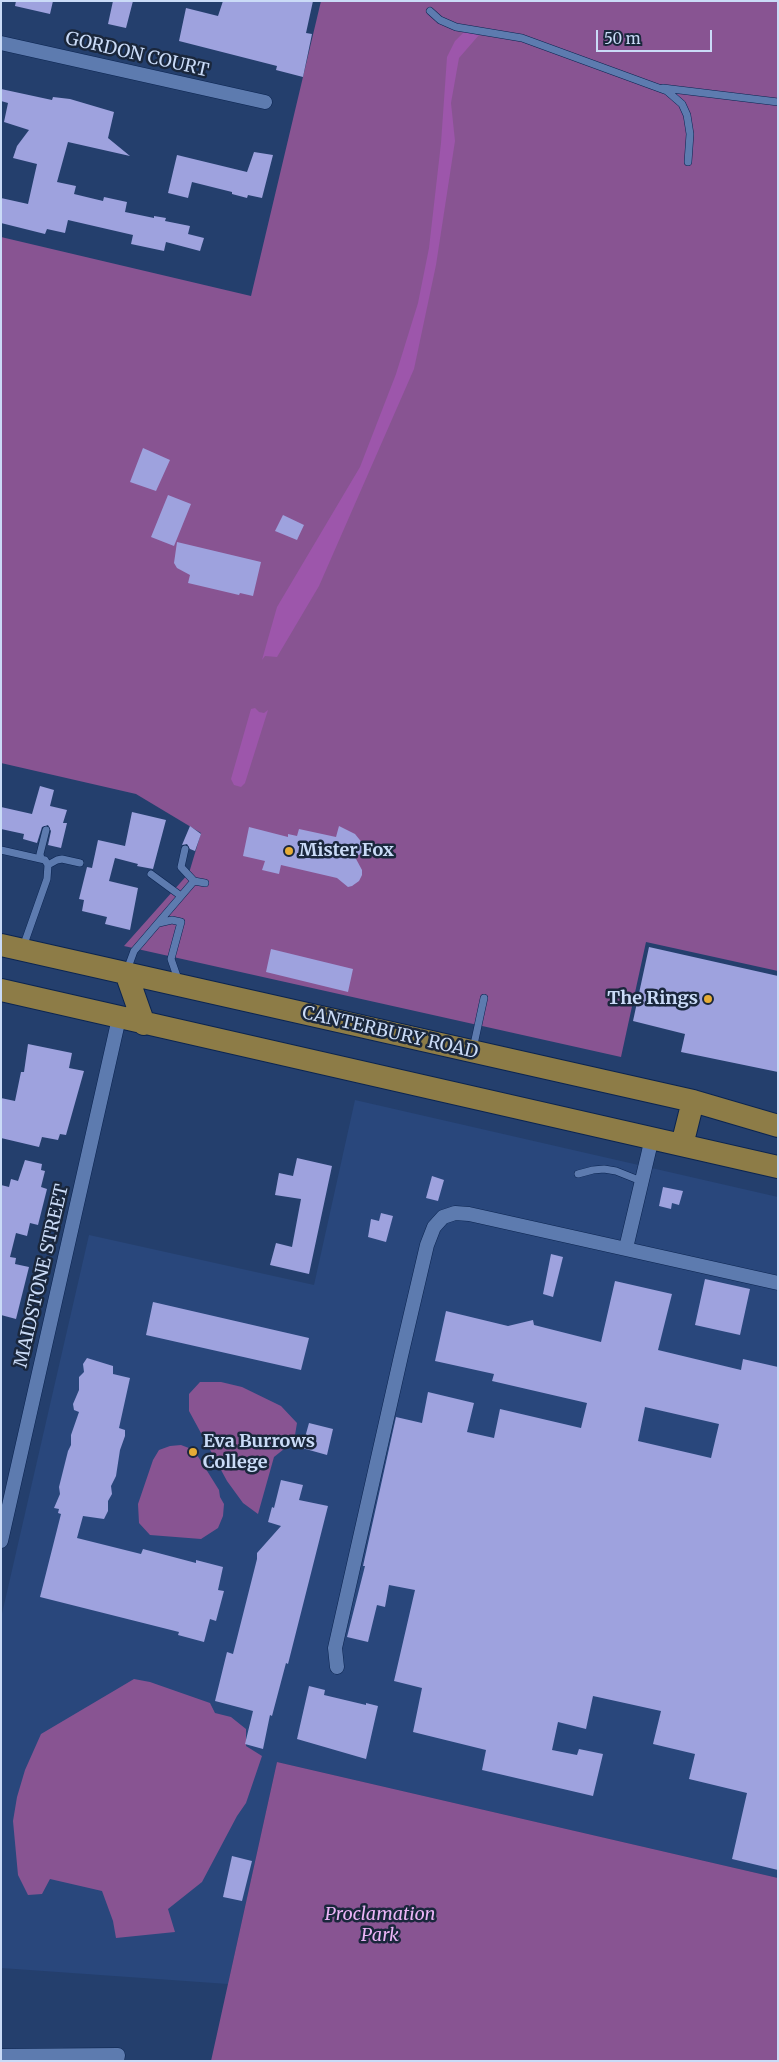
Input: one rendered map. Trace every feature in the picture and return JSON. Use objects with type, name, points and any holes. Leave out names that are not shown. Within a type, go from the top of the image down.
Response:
[{"type":"main road","name":"CANTERBURY ROAD","points":[[12,947],[693,1101],[778,1126]]},
{"type":"main road","points":[[126,973],[144,1024]]},
{"type":"main road","points":[[1,990],[778,1167]]},
{"type":"main road","points":[[682,1145],[693,1101]]},
{"type":"street","name":"GORDON COURT","points":[[1,44],[265,102]]},
{"type":"street","name":"MAIDSTONE STREET","points":[[1,1541],[119,1018]]},
{"type":"street","points":[[626,1248],[652,1138]]},
{"type":"street","points":[[338,1667],[335,1648],[401,1356],[428,1245],[434,1227],[443,1217],[455,1213],[469,1214],[778,1283]]},
{"type":"street","points":[[1,2056],[118,2055],[116,2061]]},
{"type":"lane","points":[[430,11],[440,20],[456,27],[522,38],[658,86],[667,91],[678,100],[687,115],[690,134],[688,162]]},
{"type":"lane","points":[[658,86],[778,102]]},
{"type":"lane","points":[[41,859],[40,854],[46,830]]},
{"type":"lane","points":[[185,849],[181,867],[194,881],[205,883]]},
{"type":"lane","points":[[1,850],[45,860],[48,865],[47,879],[12,947]]},
{"type":"lane","points":[[48,865],[62,859],[80,863]]},
{"type":"lane","points":[[151,874],[181,896]]},
{"type":"lane","points":[[164,884],[166,874]]},
{"type":"lane","points":[[126,973],[134,951],[194,881]]},
{"type":"lane","points":[[159,923],[172,920],[181,922],[171,959],[180,985]]},
{"type":"lane","points":[[472,1052],[484,998]]},
{"type":"lane","points":[[578,1174],[604,1169],[616,1171],[641,1181]]},
{"type":"shaded area","points":[[465,31],[479,35],[459,58],[451,103],[455,141],[436,265],[414,369],[319,586],[277,657],[265,656],[262,660],[277,607],[360,467],[396,374],[418,303],[429,248],[441,143],[447,57],[455,41]]},
{"type":"shaded area","points":[[255,708],[259,712],[264,713],[268,710],[245,783],[241,787],[234,785],[231,779],[251,709]]},
{"type":"shaded area","points":[[355,1100],[778,1197],[778,1878],[277,1762],[228,1984],[1,1968],[1,1618],[89,1235],[314,1285]]},
{"type":"green space","points":[[321,1],[778,1],[778,971],[646,942],[621,1057],[124,946],[189,873],[201,833],[136,794],[1,763],[1,237],[251,296]]},
{"type":"green space","points":[[200,1382],[221,1382],[242,1387],[281,1406],[297,1423],[294,1441],[274,1457],[258,1514],[243,1503],[227,1481],[189,1411],[189,1394]]},
{"type":"green space","points":[[181,1445],[194,1450],[219,1490],[224,1504],[223,1516],[218,1528],[201,1539],[150,1535],[139,1523],[138,1504],[153,1460],[159,1450]]},
{"type":"green space","points":[[134,1679],[150,1682],[210,1703],[215,1713],[231,1717],[246,1729],[246,1746],[262,1756],[246,1803],[237,1816],[202,1882],[168,1909],[175,1932],[116,1938],[113,1921],[102,1891],[50,1879],[42,1894],[28,1895],[18,1875],[13,1821],[17,1797],[25,1770],[41,1734]]},
{"type":"green space","name":"Proclamation Park","points":[[277,1762],[778,1878],[778,2061],[211,2061]]},
{"type":"building","points":[[16,1],[53,1],[50,14],[15,6]]},
{"type":"building","points":[[113,1],[133,1],[126,28],[108,24]]},
{"type":"building","points":[[223,1],[313,1],[306,33],[312,34],[303,77],[276,70],[277,66],[179,41],[186,8],[218,16]]},
{"type":"building","points":[[1,89],[52,100],[53,97],[70,99],[114,112],[108,138],[130,156],[68,142],[57,182],[76,186],[74,194],[103,201],[104,197],[127,202],[125,212],[154,218],[154,216],[166,218],[165,221],[190,226],[188,234],[204,238],[200,251],[166,242],[164,251],[131,244],[133,235],[68,220],[65,233],[47,229],[45,234],[1,223],[1,198],[28,204],[37,164],[13,158],[17,146],[29,130],[4,122],[8,103],[1,101]]},
{"type":"building","points":[[254,152],[273,155],[262,198],[248,195],[247,198],[232,194],[232,192],[192,182],[188,198],[168,193],[177,155],[247,172]]},
{"type":"building","points":[[143,448],[170,460],[156,491],[130,482]]},
{"type":"building","points":[[168,495],[191,504],[174,546],[151,537]]},
{"type":"building","points":[[283,515],[304,525],[297,540],[275,531]]},
{"type":"building","points":[[177,542],[261,562],[253,596],[240,593],[239,595],[188,583],[190,575],[177,568],[174,563]]},
{"type":"building","points":[[40,786],[54,790],[50,806],[67,810],[63,823],[67,823],[61,848],[48,845],[51,831],[48,825],[42,827],[37,843],[23,839],[24,834],[1,829],[1,807],[32,814]]},
{"type":"building","points":[[132,812],[166,820],[153,869],[137,866],[138,864],[115,858],[109,881],[138,888],[130,930],[105,924],[107,917],[82,911],[84,900],[79,899],[87,867],[92,868],[98,840],[125,846]]},
{"type":"building","points":[[190,826],[201,834],[195,851],[190,849],[187,844],[182,845]]},
{"type":"building","points":[[339,826],[355,834],[368,850],[355,857],[362,870],[362,875],[359,881],[352,886],[348,887],[337,878],[281,865],[279,874],[262,870],[265,861],[243,856],[249,827],[288,837],[288,834],[297,836],[299,829],[336,837]]},
{"type":"building","name":"The Rings","points":[[649,947],[778,976],[778,1072],[681,1052],[685,1034],[633,1021]]},
{"type":"building","points":[[271,949],[353,969],[348,992],[266,972]]},
{"type":"building","points":[[28,1044],[72,1053],[69,1068],[84,1071],[66,1135],[60,1134],[58,1140],[42,1137],[39,1147],[1,1138],[1,1098],[15,1101],[21,1072],[24,1072]]},
{"type":"building","points":[[297,1158],[332,1166],[309,1274],[270,1265],[276,1243],[292,1247],[301,1199],[275,1195],[279,1173],[293,1176]]},
{"type":"building","points":[[25,1160],[42,1164],[41,1170],[45,1171],[41,1187],[47,1189],[38,1225],[30,1223],[27,1236],[16,1233],[10,1257],[16,1258],[15,1264],[29,1267],[16,1319],[1,1315],[1,1185],[9,1187],[11,1179],[18,1181]]},
{"type":"building","points":[[432,1176],[444,1180],[438,1201],[426,1198]]},
{"type":"building","points":[[663,1187],[683,1191],[679,1205],[672,1203],[671,1209],[659,1206]]},
{"type":"building","points":[[381,1213],[393,1216],[386,1242],[368,1237],[371,1219],[379,1221]]},
{"type":"building","points":[[551,1254],[563,1257],[553,1297],[543,1294]]},
{"type":"building","points":[[705,1279],[750,1289],[740,1335],[695,1325]]},
{"type":"building","points":[[615,1281],[672,1294],[658,1350],[741,1370],[743,1359],[778,1367],[778,1870],[732,1859],[747,1793],[689,1779],[695,1754],[653,1744],[661,1711],[593,1696],[586,1729],[558,1722],[552,1750],[577,1755],[579,1749],[603,1754],[593,1796],[482,1770],[486,1750],[413,1732],[422,1688],[394,1681],[415,1590],[389,1585],[385,1607],[377,1605],[368,1642],[347,1637],[365,1566],[363,1566],[396,1417],[422,1423],[428,1392],[474,1403],[467,1432],[494,1438],[500,1409],[581,1428],[587,1403],[492,1381],[494,1374],[435,1361],[446,1311],[508,1326],[533,1320],[534,1325],[601,1342]],"holes":[[[645,1407],[719,1424],[711,1458],[638,1441]]]},
{"type":"building","points":[[153,1302],[309,1338],[301,1370],[146,1335]]},
{"type":"building","points":[[87,1358],[113,1366],[113,1374],[130,1378],[119,1428],[125,1430],[125,1436],[120,1450],[116,1476],[111,1486],[112,1494],[108,1501],[108,1511],[104,1519],[83,1516],[77,1538],[141,1554],[143,1549],[196,1563],[196,1560],[223,1567],[218,1590],[224,1591],[216,1621],[210,1619],[204,1642],[178,1635],[179,1632],[40,1597],[61,1514],[58,1513],[59,1509],[54,1508],[60,1494],[59,1487],[71,1445],[71,1435],[79,1412],[74,1410],[73,1404],[79,1390],[79,1377],[84,1372],[83,1364]]},
{"type":"building","points":[[309,1423],[333,1429],[327,1455],[302,1448]]},
{"type":"building","points":[[281,1480],[303,1485],[299,1500],[328,1506],[288,1664],[286,1663],[272,1716],[270,1715],[263,1749],[245,1744],[253,1711],[215,1701],[227,1652],[233,1654],[257,1553],[281,1526],[268,1522],[272,1507],[274,1508]]},
{"type":"building","points":[[309,1686],[325,1690],[324,1695],[378,1706],[366,1759],[297,1739]]},
{"type":"building","points":[[232,1856],[252,1861],[242,1901],[223,1897]]},
{"type":"place","name":"Mister Fox","points":[[289,851]]},
{"type":"place","name":"The Rings","points":[[708,999]]},
{"type":"place","name":"Eva Burrows College","points":[[193,1452]]}]
